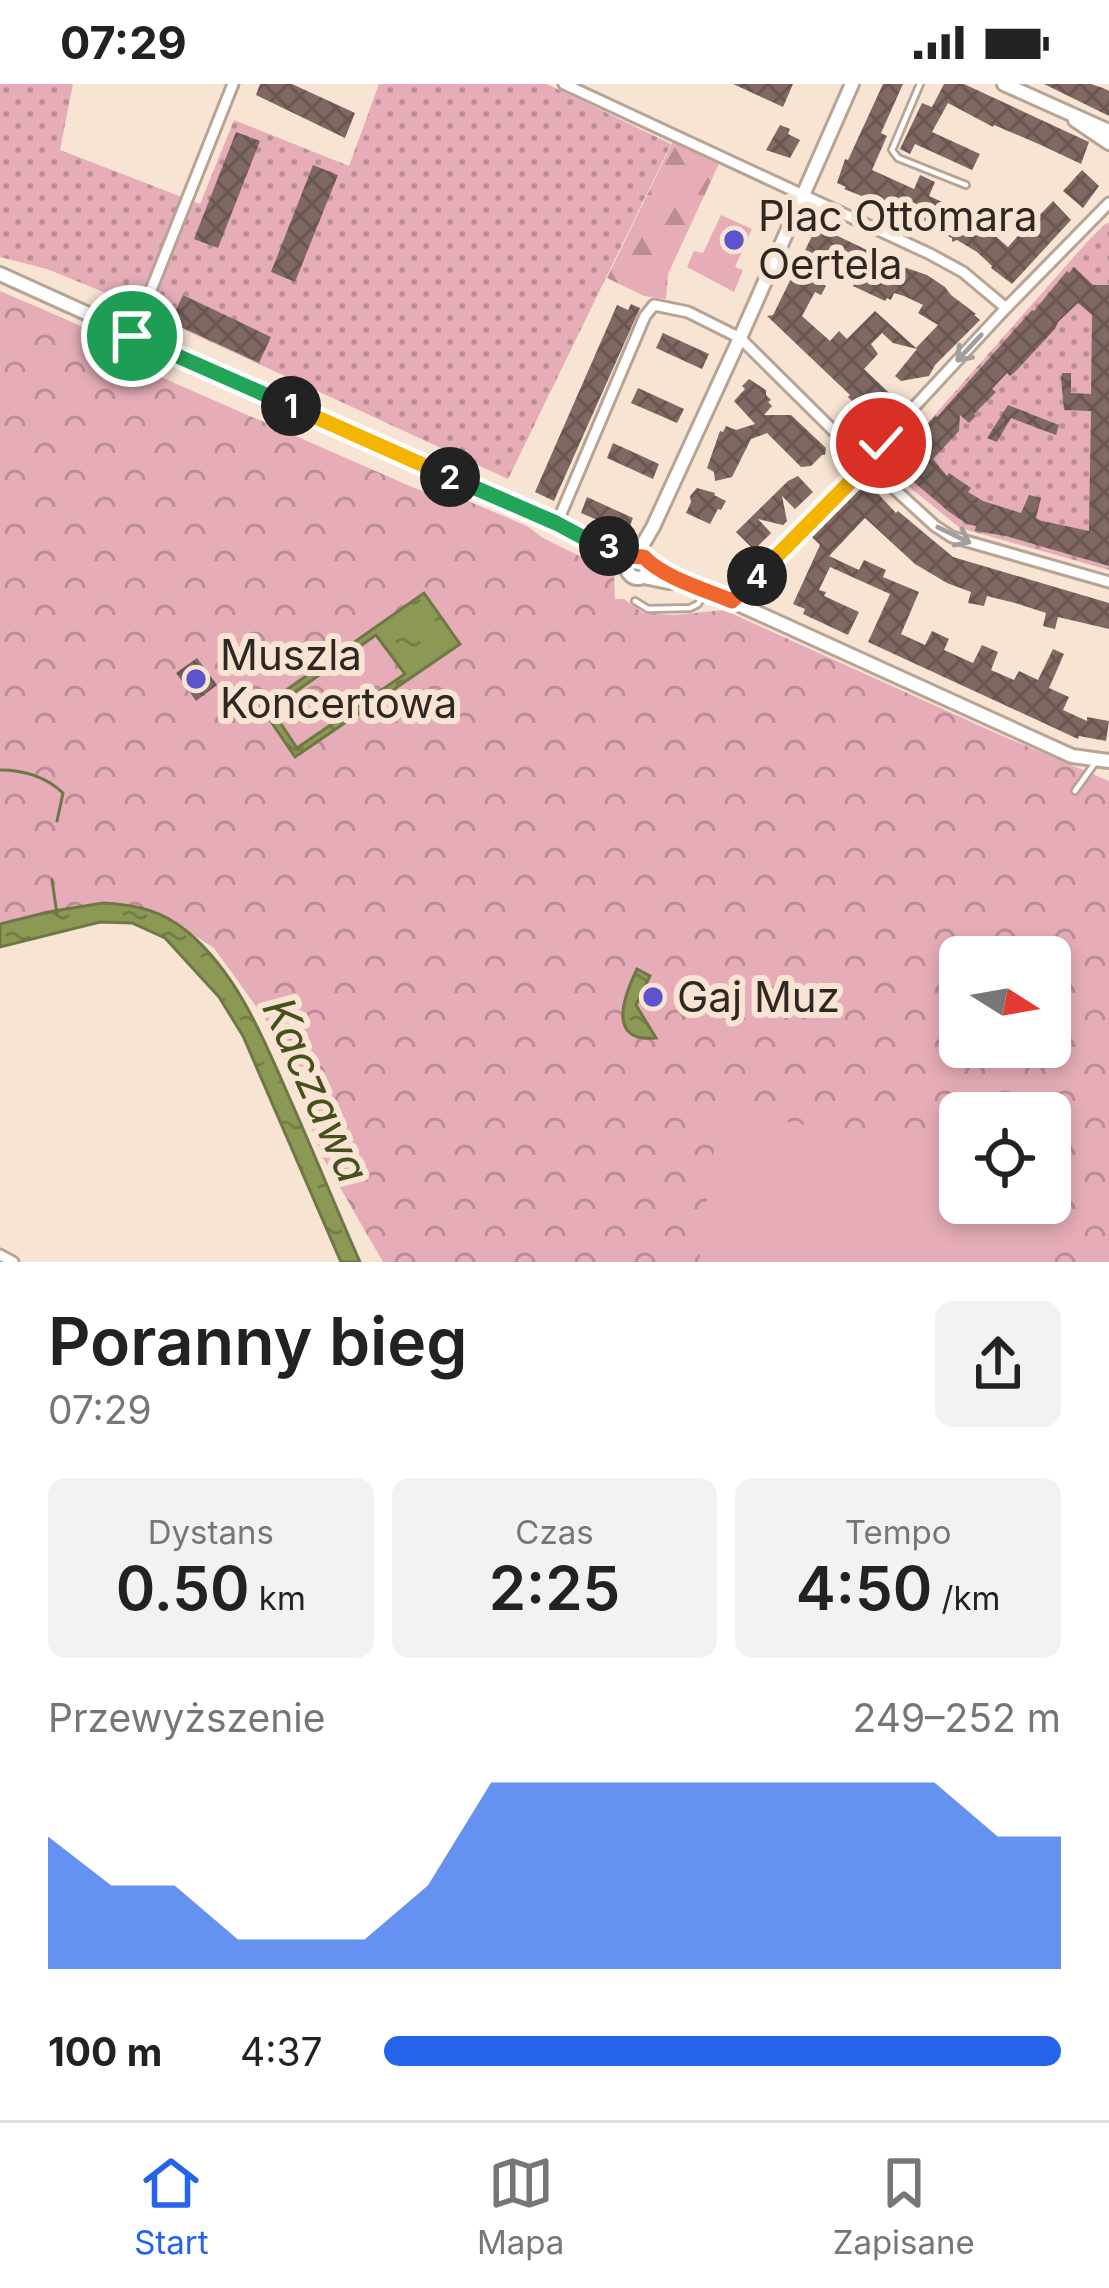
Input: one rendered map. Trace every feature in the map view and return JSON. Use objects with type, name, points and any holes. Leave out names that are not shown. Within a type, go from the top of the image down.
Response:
[{"type":"street","points":[[132,336],[232,84]]},
{"type":"street","points":[[564,84],[963,272],[1006,308]]},
{"type":"street","points":[[639,563],[853,84]]},
{"type":"street","points":[[1004,84],[1109,131]]},
{"type":"street","points":[[1070,115],[1109,143]]},
{"type":"street","points":[[732,601],[856,476],[864,461],[1006,308],[1109,204]]},
{"type":"street","points":[[0,274],[556,523],[607,554],[639,563],[668,583],[682,581],[732,601],[1072,756],[1103,760]]},
{"type":"street","points":[[556,523],[645,316],[654,305],[688,313],[740,338],[864,461],[952,537],[1109,583]]},
{"type":"street","points":[[0,1256],[13,1262]]},
{"type":"lane","points":[[920,84],[892,150],[898,158],[966,185]]},
{"type":"lane","points":[[635,601],[648,609],[690,608],[706,590]]},
{"type":"lane","points":[[1075,791],[1103,760]]},
{"type":"green space","points":[[0,84],[73,84],[60,150],[200,204],[234,120],[349,166],[379,84],[547,84],[671,144],[508,479],[96,289],[0,257]]},
{"type":"green space","points":[[676,135],[722,157],[668,274],[666,299],[644,296],[607,278]]},
{"type":"green space","points":[[721,215],[752,229],[735,267],[743,270],[734,292],[687,267],[694,251],[703,253]]},
{"type":"green space","points":[[1109,223],[1109,570],[960,528],[901,480],[895,460]]},
{"type":"green space","points":[[0,291],[96,334],[145,370],[412,487],[436,496],[456,496],[527,526],[614,573],[615,599],[624,599],[643,613],[724,610],[1109,781],[1109,1262],[383,1262],[323,1158],[273,1030],[214,948],[172,921],[103,903],[0,924]]},
{"type":"green space","points":[[719,1112],[939,1144],[939,1224],[1053,1224],[1049,1262],[699,1262]]},
{"type":"water","points":[[424,593],[460,644],[295,757],[257,701],[265,705]],"holes":[[[376,635],[405,674],[297,748],[271,709]]]},
{"type":"water","points":[[103,903],[138,907],[169,919],[222,969],[260,1032],[360,1262],[341,1262],[243,1036],[219,997],[165,938],[132,923],[100,922],[0,947],[0,924]]},
{"type":"water","points":[[637,969],[650,976],[636,1005],[656,1038],[640,1038],[625,1025],[624,1004]]},
{"type":"building","points":[[260,84],[292,84],[355,113],[345,138],[256,95]]},
{"type":"building","points":[[733,84],[793,84],[783,107]]},
{"type":"building","points":[[883,84],[903,84],[881,133],[887,136],[872,170],[914,189],[920,175],[935,182],[929,196],[973,216],[979,206],[993,215],[985,227],[1008,247],[1025,228],[1015,214],[1023,206],[1034,221],[1053,201],[1071,220],[1012,284],[977,252],[935,230],[938,224],[920,224],[837,183]]},
{"type":"building","points":[[944,84],[964,84],[1089,142],[1081,164],[948,103],[932,132],[980,154],[972,170],[915,144],[910,154],[900,149],[922,103],[932,107]]},
{"type":"building","points":[[1044,84],[1103,88],[1109,91],[1109,116]]},
{"type":"building","points":[[780,125],[800,140],[790,158],[766,150]]},
{"type":"building","points":[[236,132],[260,141],[218,248],[194,239]]},
{"type":"building","points":[[313,165],[338,175],[295,282],[271,272]]},
{"type":"building","points":[[1082,170],[1099,186],[1083,208],[1063,191]]},
{"type":"building","points":[[817,226],[871,252],[879,250],[868,273],[897,260],[898,265],[945,287],[980,320],[929,376],[901,381],[895,376],[917,349],[893,343],[882,333],[871,344],[878,354],[864,369],[903,406],[884,421],[873,422],[767,316],[773,315]],"holes":[[[829,261],[862,276],[853,286],[885,301],[894,293],[904,296],[923,305],[918,313],[938,325],[916,348],[875,311],[847,339],[839,331],[830,341],[802,316],[815,292],[821,295],[826,286],[819,282]]]},
{"type":"building","points":[[1074,267],[1093,285],[1109,285],[1109,566],[975,531],[976,526],[948,511],[896,467],[896,459],[912,440]],"holes":[[[1078,303],[1092,315],[1091,394],[1071,393],[1071,373],[1062,373],[1061,379],[1064,410],[1091,411],[1089,531],[1038,520],[1041,498],[1029,495],[1021,513],[983,501],[968,492],[971,488],[947,476],[933,459],[959,431],[960,415],[969,423],[996,392],[992,389],[1007,373],[1015,372]]]},
{"type":"building","points":[[183,295],[271,337],[259,363],[170,322]]},
{"type":"building","points":[[631,304],[640,308],[554,501],[535,492],[617,305],[628,310]]},
{"type":"building","points":[[663,333],[709,354],[702,369],[656,348]]},
{"type":"building","points":[[749,379],[766,390],[771,400],[764,415],[791,415],[826,448],[825,455],[801,467],[767,433],[751,439],[732,477],[715,481],[714,472],[707,468],[720,431],[726,426],[736,430],[755,424],[734,401]]},
{"type":"building","points":[[638,388],[684,409],[677,423],[631,403]]},
{"type":"building","points":[[1008,405],[1059,425],[1056,435],[1011,418],[997,442],[987,438]]},
{"type":"building","points":[[613,443],[659,464],[653,479],[607,458]]},
{"type":"building","points":[[798,476],[813,492],[795,509],[782,496],[787,521],[783,525],[758,519],[771,533],[754,550],[736,532]]},
{"type":"building","points":[[867,482],[896,513],[953,557],[1109,603],[1109,629],[1058,617],[1055,629],[1043,626],[1046,613],[1015,603],[987,596],[984,606],[968,603],[971,592],[915,564],[865,518],[829,556],[859,570],[864,560],[886,570],[883,577],[919,592],[901,634],[925,645],[932,631],[949,639],[944,650],[973,663],[982,645],[998,652],[991,670],[1014,680],[1019,671],[1038,680],[1053,649],[1064,654],[1049,688],[1069,697],[1063,710],[1087,721],[1087,717],[1109,721],[1106,741],[1078,739],[868,642],[890,594],[830,567],[819,590],[859,612],[848,635],[803,614],[805,609],[793,604],[820,545],[812,537]]},
{"type":"building","points":[[697,488],[726,501],[710,524],[686,513]]},
{"type":"building","points":[[587,497],[633,518],[627,533],[581,513]]},
{"type":"building","name":"Muszla Koncertowa","points":[[197,658],[217,685],[196,701],[176,673]]},
{"type":"waterway","points":[[0,770],[34,775],[63,793],[57,821]]},
{"type":"waterway","points":[[52,880],[57,914]]},
{"type":"place","name":"Plac Ottomara Oertela","points":[[734,240]]},
{"type":"place","name":"Muszla Koncertowa","points":[[196,679]]},
{"type":"place","name":"Gaj Muz","points":[[653,997]]},
{"type":"route","points":[[132,336],[601,547],[644,557],[682,581],[732,601],[856,476],[881,443]]},
{"type":"water label","name":"Kaczawa","points":[[316,1090]]}]
